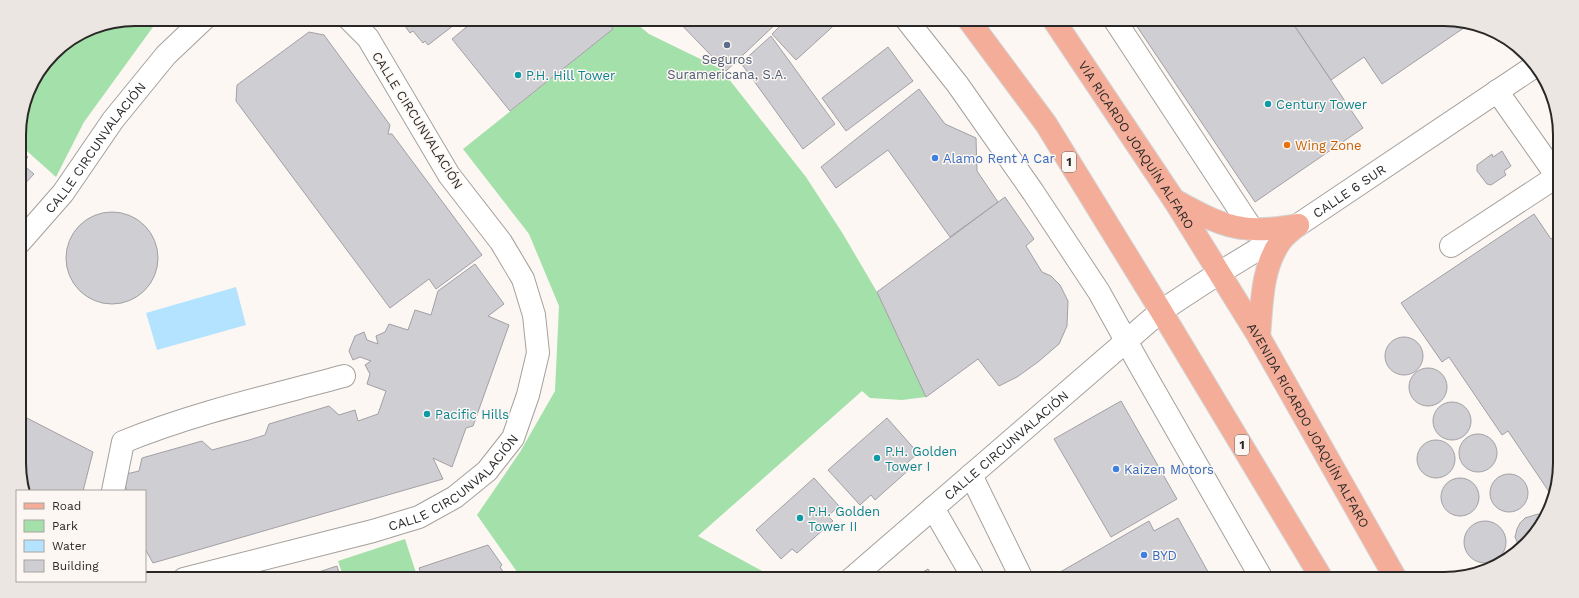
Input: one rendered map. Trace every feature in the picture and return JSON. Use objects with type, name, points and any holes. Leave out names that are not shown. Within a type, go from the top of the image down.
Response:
[{"type":"main road","name":"1","points":[[973,26],[1046,124],[1318,572]]},
{"type":"main road","name":"VÍA RICARDO JOAQUÍN ALFARO","points":[[1058,26],[1174,200],[1219,273]]},
{"type":"main road","points":[[1174,200],[1224,224],[1242,228],[1273,228],[1298,225]]},
{"type":"main road","points":[[1259,337],[1263,286],[1269,262],[1281,241],[1298,225]]},
{"type":"main road","name":"AVENIDA RICARDO JOAQUÍN ALFARO","points":[[1219,273],[1259,337],[1392,572]]},
{"type":"street","name":"CALLE CIRCUNVALACIÓN","points":[[26,235],[63,193],[113,120],[166,55],[197,26]]},
{"type":"street","name":"CALLE CIRCUNVALACIÓN","points":[[212,572],[373,531],[419,517],[456,497],[487,471],[513,438],[528,395],[538,353],[534,316],[522,279],[501,242],[449,175],[368,38],[357,26]]},
{"type":"street","points":[[912,26],[958,85],[1033,192],[1099,292],[1258,572]]},
{"type":"street","points":[[1119,26],[1252,229]]},
{"type":"street","name":"CALLE 6 SUR","points":[[1161,312],[1219,273],[1298,225],[1530,69]]},
{"type":"street","points":[[1497,91],[1553,170]]},
{"type":"street","points":[[1451,246],[1553,180]]},
{"type":"street","name":"CALLE CIRCUNVALACIÓN","points":[[859,572],[1161,312]]},
{"type":"street","points":[[113,490],[123,442],[153,430],[188,419],[344,376]]},
{"type":"street","points":[[971,475],[1019,572]]},
{"type":"street","points":[[933,508],[970,572]]},
{"type":"green space","points":[[152,26],[153,27],[84,122],[56,177],[26,150],[26,128],[30,107],[34,93],[44,75],[63,53],[87,37],[121,27]]},
{"type":"green space","points":[[611,26],[639,26],[649,34],[721,69],[806,177],[843,234],[877,292],[926,397],[902,400],[870,398],[862,391],[698,536],[764,572],[517,572],[477,515],[520,452],[555,391],[559,306],[529,234],[463,149],[613,29]]},
{"type":"green space","points":[[405,539],[416,572],[342,572],[338,561]]},
{"type":"water","points":[[236,287],[246,325],[157,350],[146,313]]},
{"type":"building","points":[[405,26],[453,26],[428,45],[425,41],[423,43],[413,31],[410,33]]},
{"type":"building","name":"P.H. Hill Tower","points":[[468,26],[611,26],[613,29],[510,111],[452,39]]},
{"type":"building","name":"Seguros Suramericana, S.A.","points":[[683,26],[774,26],[726,71]]},
{"type":"building","points":[[780,26],[833,26],[796,60],[772,34]]},
{"type":"building","name":"Century Tower","points":[[1137,26],[1295,26],[1363,128],[1255,202]]},
{"type":"building","points":[[1295,26],[1444,26],[1463,28],[1382,84],[1364,57],[1331,80]]},
{"type":"building","points":[[309,32],[324,35],[390,125],[388,134],[392,134],[482,255],[436,289],[429,279],[390,308],[236,101],[237,85]]},
{"type":"building","points":[[771,36],[835,124],[803,149],[741,63]]},
{"type":"building","points":[[888,47],[913,81],[846,131],[822,98]]},
{"type":"building","name":"Alamo Rent A Car","points":[[919,89],[945,124],[976,138],[977,171],[998,202],[950,237],[888,150],[836,188],[821,167]]},
{"type":"building","points":[[1502,151],[1511,166],[1504,171],[1506,175],[1491,185],[1487,184],[1477,171],[1477,165],[1492,154],[1493,157]]},
{"type":"building","points":[[26,167],[34,174],[26,183]]},
{"type":"building","points":[[1005,197],[1034,239],[1026,246],[1042,272],[1051,276],[1060,285],[1068,301],[1067,326],[1059,344],[1017,377],[999,386],[978,359],[926,397],[877,292]]},
{"type":"building","points":[[112,212],[129,216],[144,226],[154,241],[158,258],[154,275],[144,290],[129,300],[112,304],[95,300],[80,290],[70,275],[66,258],[70,241],[80,226],[95,216]]},
{"type":"building","points":[[1534,214],[1551,239],[1553,238],[1553,463],[1549,491],[1508,431],[1502,435],[1449,357],[1442,362],[1401,303]]},
{"type":"building","name":"Pacific Hills","points":[[475,264],[504,304],[488,316],[509,325],[473,426],[466,428],[452,467],[433,458],[443,479],[153,563],[146,551],[146,490],[127,490],[122,475],[139,471],[142,458],[202,441],[212,450],[249,440],[265,435],[269,424],[329,406],[339,415],[355,410],[358,421],[378,414],[386,391],[367,384],[370,374],[365,365],[371,361],[360,357],[353,360],[349,351],[355,336],[364,332],[367,340],[378,344],[376,336],[385,332],[389,324],[408,330],[415,310],[431,315],[438,291]]},
{"type":"building","points":[[1400,337],[1408,337],[1420,346],[1423,356],[1420,366],[1414,372],[1408,375],[1400,375],[1388,366],[1385,360],[1385,352],[1394,340]]},
{"type":"building","points":[[1424,368],[1432,368],[1444,377],[1447,387],[1444,397],[1438,403],[1432,406],[1424,406],[1412,397],[1409,391],[1409,383],[1418,371]]},
{"type":"building","name":"Kaizen Motors","points":[[1121,401],[1177,499],[1111,537],[1054,439]]},
{"type":"building","points":[[1448,402],[1456,402],[1468,411],[1471,421],[1468,431],[1462,437],[1456,440],[1448,440],[1436,431],[1433,425],[1433,417],[1442,405]]},
{"type":"building","points":[[26,418],[93,452],[83,490],[30,490],[26,470]]},
{"type":"building","name":"P.H. Golden Tower I","points":[[887,418],[918,453],[907,463],[912,467],[875,500],[871,495],[860,505],[828,470]]},
{"type":"building","points":[[1478,434],[1488,437],[1494,443],[1497,453],[1494,463],[1488,469],[1478,472],[1468,469],[1462,463],[1459,453],[1462,443],[1468,437]]},
{"type":"building","points":[[1432,440],[1440,440],[1452,449],[1455,459],[1452,469],[1446,475],[1440,478],[1432,478],[1420,469],[1417,463],[1417,455],[1426,443]]},
{"type":"building","points":[[1509,474],[1519,477],[1525,483],[1528,493],[1525,503],[1519,509],[1509,512],[1499,509],[1493,503],[1490,493],[1493,483],[1499,477]]},
{"type":"building","name":"P.H. Golden Tower II","points":[[814,478],[839,506],[828,516],[833,521],[797,553],[792,549],[781,559],[756,530]]},
{"type":"building","points":[[1456,478],[1464,478],[1476,487],[1479,497],[1476,507],[1470,513],[1464,516],[1456,516],[1444,507],[1441,501],[1441,493],[1450,481]]},
{"type":"building","points":[[1540,514],[1526,535],[1517,543],[1515,537],[1517,529],[1525,518]]},
{"type":"building","name":"BYD","points":[[1178,518],[1208,572],[1060,572],[1149,521],[1154,531]]},
{"type":"building","points":[[1481,521],[1489,521],[1497,524],[1503,530],[1506,538],[1506,546],[1503,554],[1488,563],[1481,563],[1473,560],[1467,554],[1464,546],[1464,538],[1467,530],[1473,524]]},
{"type":"building","points":[[488,545],[502,565],[500,567],[503,572],[420,572],[419,568]]},
{"type":"building","points":[[337,566],[339,572],[319,572]]},
{"type":"building","points":[[928,569],[930,572],[923,572]]},
{"type":"place","name":"Seguros Suramericana, S.A.","points":[[727,45]]},
{"type":"place","name":"P.H. Hill Tower","points":[[518,75]]},
{"type":"place","name":"Century Tower","points":[[1268,104]]},
{"type":"place","name":"Wing Zone","points":[[1287,145]]},
{"type":"place","name":"Alamo Rent A Car","points":[[935,158]]},
{"type":"place","name":"Pacific Hills","points":[[427,414]]},
{"type":"place","name":"P.H. Golden Tower I","points":[[877,458]]},
{"type":"place","name":"Kaizen Motors","points":[[1116,469]]},
{"type":"place","name":"P.H. Golden Tower II","points":[[800,518]]},
{"type":"place","name":"BYD","points":[[1144,555]]}]
